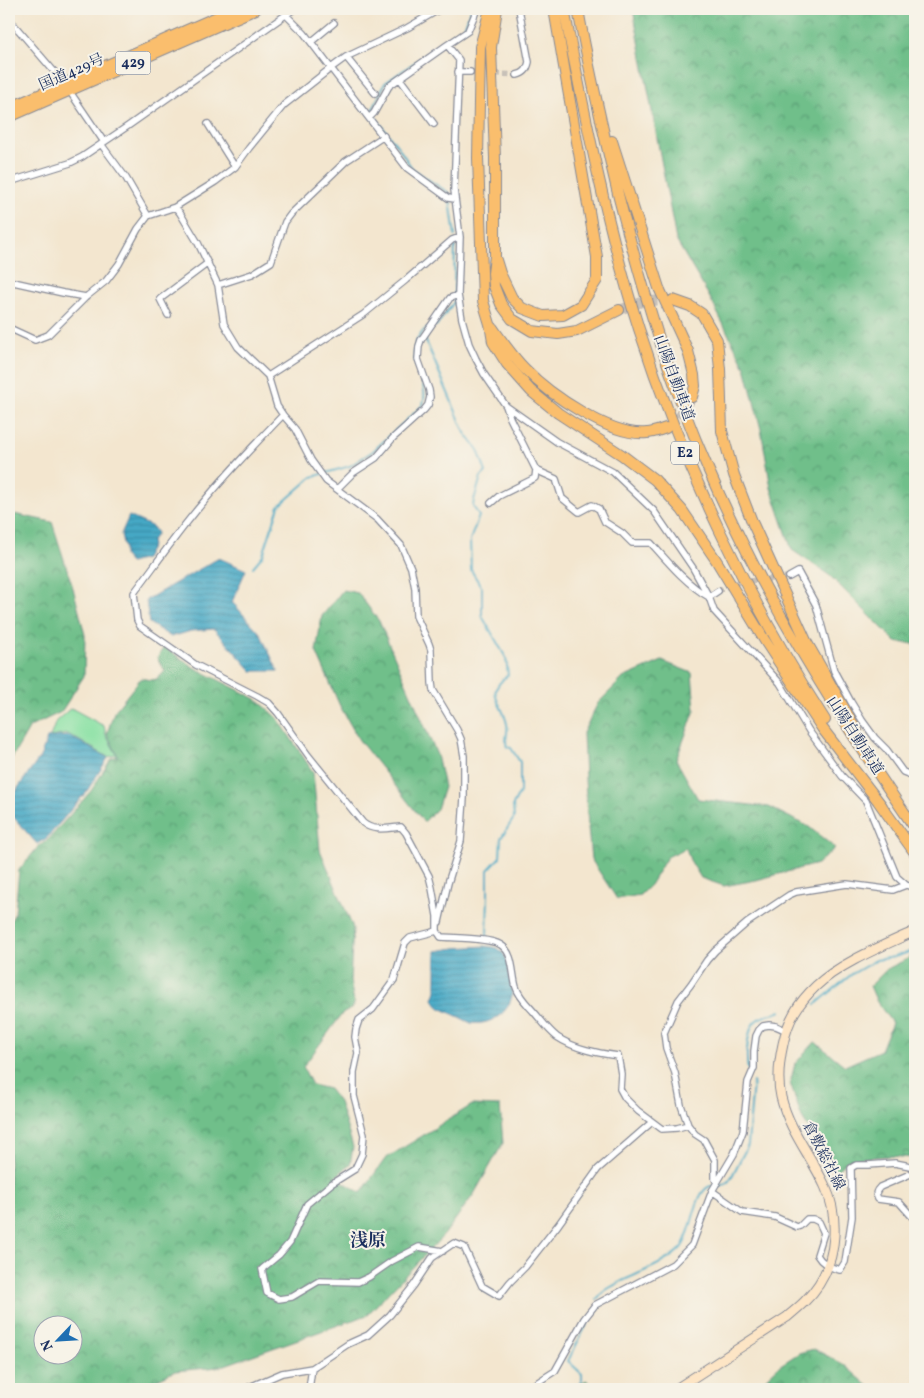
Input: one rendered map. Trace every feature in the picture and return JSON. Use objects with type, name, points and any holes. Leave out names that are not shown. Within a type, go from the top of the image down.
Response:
[{"type":"highway","name":"国道429号","points":[[9,117],[66,87],[235,9]]},
{"type":"highway","name":"国道429号","points":[[9,108],[66,87],[256,9]]},
{"type":"highway","points":[[490,9],[480,47],[478,158],[483,301],[494,342],[507,364],[531,390],[558,413],[622,455],[655,480],[682,510],[716,560],[765,642],[822,728],[882,806]]},
{"type":"highway","points":[[497,9],[491,47],[495,158],[495,256],[493,273],[494,286],[501,304],[512,319],[532,331],[558,334],[578,332],[619,310]]},
{"type":"highway","points":[[495,256],[500,273],[512,298],[522,308],[544,316],[564,315],[581,305],[596,280],[597,258],[554,9]]},
{"type":"highway","name":"山陽自動車道","points":[[564,9],[595,160],[625,280],[655,375],[674,427],[720,531],[785,653],[819,710],[915,853]]},
{"type":"highway","name":"山陽自動車道","points":[[578,9],[589,71],[639,275],[672,379],[708,471],[733,525],[797,645],[850,732],[915,828]]},
{"type":"highway","points":[[589,71],[659,288],[688,352],[695,386],[692,397]]},
{"type":"highway","points":[[673,300],[690,306],[702,314],[717,340],[722,431],[729,457],[753,524],[807,643],[895,799]]},
{"type":"highway","points":[[490,324],[525,370],[549,390],[577,409],[600,422],[635,433],[648,433],[666,428]]},
{"type":"main road","name":"倉敷総社線","points":[[676,1389],[771,1328],[800,1307],[820,1283],[831,1253],[834,1218],[825,1186],[787,1116],[781,1096],[778,1075],[786,1030],[798,1005],[817,985],[853,961],[915,931]]},
{"type":"street","points":[[9,182],[70,163],[82,157],[294,9]]},
{"type":"street","points":[[422,9],[427,16]]},
{"type":"street","points":[[9,328],[35,340],[48,335],[86,297],[106,281],[119,264],[138,229],[148,216],[175,207],[235,167],[284,105],[346,57],[407,28],[440,9]]},
{"type":"street","points":[[372,116],[386,90],[468,31],[476,9]]},
{"type":"street","points":[[517,74],[522,74],[527,69],[529,62],[519,9]]},
{"type":"street","points":[[286,16],[304,33],[372,116],[407,168],[452,199]]},
{"type":"street","points":[[9,19],[66,87],[126,178],[148,216]]},
{"type":"street","points":[[311,42],[334,23]]},
{"type":"street","points":[[447,45],[459,60],[454,190],[452,199],[457,237],[455,296],[472,351],[484,374],[506,406],[536,470],[535,478],[491,502]]},
{"type":"street","points":[[346,57],[375,93]]},
{"type":"street","points":[[458,72],[470,72]]},
{"type":"street","points":[[400,79],[434,124]]},
{"type":"street","points":[[208,124],[235,167]]},
{"type":"street","points":[[218,285],[252,274],[271,262],[285,222],[291,214],[346,161],[384,136]]},
{"type":"street","points":[[175,207],[198,243],[218,285],[224,324],[238,347],[268,376],[277,406],[295,429],[320,474],[337,490],[376,519],[401,545],[411,568],[416,588],[416,616],[431,650],[433,690],[453,721],[464,756],[461,841],[448,883],[437,931]]},
{"type":"street","points":[[268,376],[364,314],[457,237]]},
{"type":"street","points":[[168,315],[160,298],[208,263]]},
{"type":"street","points":[[9,281],[86,297]]},
{"type":"street","points":[[337,490],[356,470],[376,458],[393,438],[428,405],[430,396],[418,359],[419,346],[430,327],[455,296]]},
{"type":"street","points":[[506,406],[557,442],[613,472],[654,512],[693,568],[709,597],[714,611],[780,682],[809,731],[842,776],[866,802],[897,877],[906,885],[915,887]]},
{"type":"street","points":[[283,415],[240,460],[187,522],[134,593],[137,620],[140,626],[196,665],[269,704],[363,823],[375,829],[401,827],[406,833],[428,876],[437,916],[437,931],[441,937],[500,944],[509,953],[516,988],[520,996],[550,1031],[572,1044],[593,1052],[618,1056],[621,1074],[620,1089],[625,1098],[638,1111],[662,1129],[688,1125]]},
{"type":"street","points":[[536,470],[556,479],[562,498],[579,512],[592,505],[598,509],[605,522],[622,533],[632,543],[650,543],[700,592],[709,597]]},
{"type":"street","points":[[789,577],[798,572],[816,605],[834,671],[862,720],[903,772],[911,775],[915,773]]},
{"type":"street","points":[[709,597],[718,591]]},
{"type":"street","points":[[714,1186],[715,1160],[704,1140],[695,1134],[688,1125],[681,1105],[675,1074],[666,1048],[664,1033],[678,1000],[706,960],[715,951],[747,922],[789,895],[796,892],[847,884],[893,890],[906,885]]},
{"type":"street","points":[[437,931],[410,938],[405,943],[394,980],[373,1009],[359,1020],[355,1037],[358,1053],[354,1072],[354,1096],[364,1135],[362,1154],[355,1169],[331,1184],[307,1204],[290,1242],[279,1255],[262,1269],[267,1293],[279,1299],[292,1297],[319,1281],[358,1282],[419,1247],[443,1251]]},
{"type":"street","points":[[527,1389],[555,1371],[584,1319],[595,1305],[673,1264],[692,1245],[714,1186],[734,1154],[743,1131],[748,1082],[754,1068],[756,1036],[763,1026],[776,1026],[786,1030]]},
{"type":"street","points":[[244,1389],[282,1373],[312,1368],[348,1344],[368,1335],[390,1315],[414,1286],[432,1258],[454,1244],[464,1246],[482,1286],[499,1296],[558,1225],[598,1169],[652,1122]]},
{"type":"street","points":[[714,1186],[742,1212],[775,1217],[797,1227],[807,1220],[813,1219],[819,1222],[824,1233],[817,1255],[827,1265],[840,1270],[845,1262],[852,1217],[851,1168],[856,1165],[895,1163],[915,1167]]},
{"type":"street","points":[[915,1172],[880,1187],[876,1194],[878,1198],[898,1202],[915,1220]]},
{"type":"street","points":[[309,1389],[312,1368]]},
{"type":"green space","points":[[633,9],[915,9],[915,644],[896,642],[829,575],[792,550],[771,488],[761,429],[745,367],[709,296],[676,240]]},
{"type":"green space","points":[[9,513],[52,522],[73,588],[85,635],[84,676],[61,712],[30,727],[9,763]]},
{"type":"green space","points":[[343,590],[358,593],[379,621],[437,755],[444,787],[437,809],[424,822],[359,740],[340,706],[316,651],[322,616]]},
{"type":"green space","points":[[164,647],[195,668],[256,699],[277,717],[313,772],[320,850],[353,928],[350,981],[354,1002],[351,1009],[342,1014],[303,1067],[312,1085],[329,1089],[339,1102],[353,1147],[350,1164],[336,1177],[361,1193],[385,1159],[472,1105],[500,1106],[503,1143],[474,1194],[444,1235],[367,1315],[219,1367],[175,1371],[136,1389],[9,1389],[9,924],[15,913],[19,870],[91,791],[111,759],[118,756],[107,734],[114,712],[141,678],[155,679],[160,677],[165,671],[157,658]]},
{"type":"green space","points":[[662,661],[692,673],[695,710],[676,760],[698,799],[769,807],[809,827],[835,848],[817,864],[756,880],[724,886],[701,878],[690,860],[686,848],[667,857],[650,885],[640,895],[617,899],[591,859],[583,733],[598,703],[623,678]]},
{"type":"green space","points":[[71,708],[104,726],[106,735],[117,755],[108,757],[68,734],[50,737],[56,721]]},
{"type":"green space","points":[[915,955],[915,1158],[890,1156],[850,1159],[836,1171],[802,1118],[790,1083],[795,1064],[815,1042],[845,1066],[881,1050],[892,1023],[877,1002],[870,986],[887,969]]},
{"type":"green space","points":[[814,1349],[843,1364],[872,1389],[755,1389],[779,1366],[799,1353]]},
{"type":"green space","points":[[586,1380],[598,1389],[574,1389]]},
{"type":"water","points":[[129,516],[153,527],[157,533],[151,542],[152,546],[145,559],[130,563],[124,556],[121,534]]},
{"type":"water","points":[[219,558],[246,570],[232,602],[260,633],[278,671],[252,671],[214,629],[191,631],[171,637],[149,623],[146,600]]},
{"type":"water","points":[[69,736],[108,758],[87,791],[47,838],[37,844],[9,812],[10,805],[16,791],[40,757],[47,738]]},
{"type":"water","points":[[485,946],[497,948],[504,955],[512,996],[509,1005],[496,1018],[483,1023],[471,1023],[444,1010],[433,999],[436,991],[436,951]]},
{"type":"waterway","points":[[371,113],[385,83],[464,28],[471,9]]},
{"type":"waterway","points":[[374,116],[412,168],[449,193],[455,236]]},
{"type":"waterway","points":[[454,294],[455,241]]},
{"type":"waterway","points":[[434,326],[437,325],[454,302],[454,298]]},
{"type":"waterway","points":[[253,567],[263,555],[279,506],[312,477],[350,466],[373,451],[423,405],[423,387],[414,357],[414,349],[419,336],[427,328]]},
{"type":"waterway","points":[[425,339],[465,433],[478,450],[486,472],[481,477],[473,506],[479,516],[470,540],[471,570],[482,588],[482,616],[506,658],[508,675],[501,682],[495,693],[507,724],[507,747],[511,748],[520,762],[520,792],[513,805],[514,818],[501,838],[500,857],[488,870],[487,937]]},
{"type":"waterway","points":[[816,1004],[852,974],[876,960],[894,957],[915,950]]},
{"type":"waterway","points":[[748,1070],[748,1044],[753,1024],[763,1017],[781,1011]]},
{"type":"waterway","points":[[717,1186],[726,1184],[731,1178],[748,1145],[753,1082]]},
{"type":"waterway","points":[[597,1299],[608,1288],[660,1263],[680,1249],[688,1234],[701,1194],[706,1188],[712,1186]]},
{"type":"waterway","points":[[576,1389],[582,1380],[582,1374],[568,1361],[589,1320],[596,1312]]},
{"type":"tunnel","points":[[470,72],[517,75]]},
{"type":"tunnel","points":[[619,310],[645,301],[671,300]]},
{"type":"tunnel","points":[[667,427],[679,418],[692,397]]},
{"type":"tunnel","points":[[718,591],[739,582],[789,577]]},
{"type":"district","name":"浅原","points":[[368,1241]]}]
